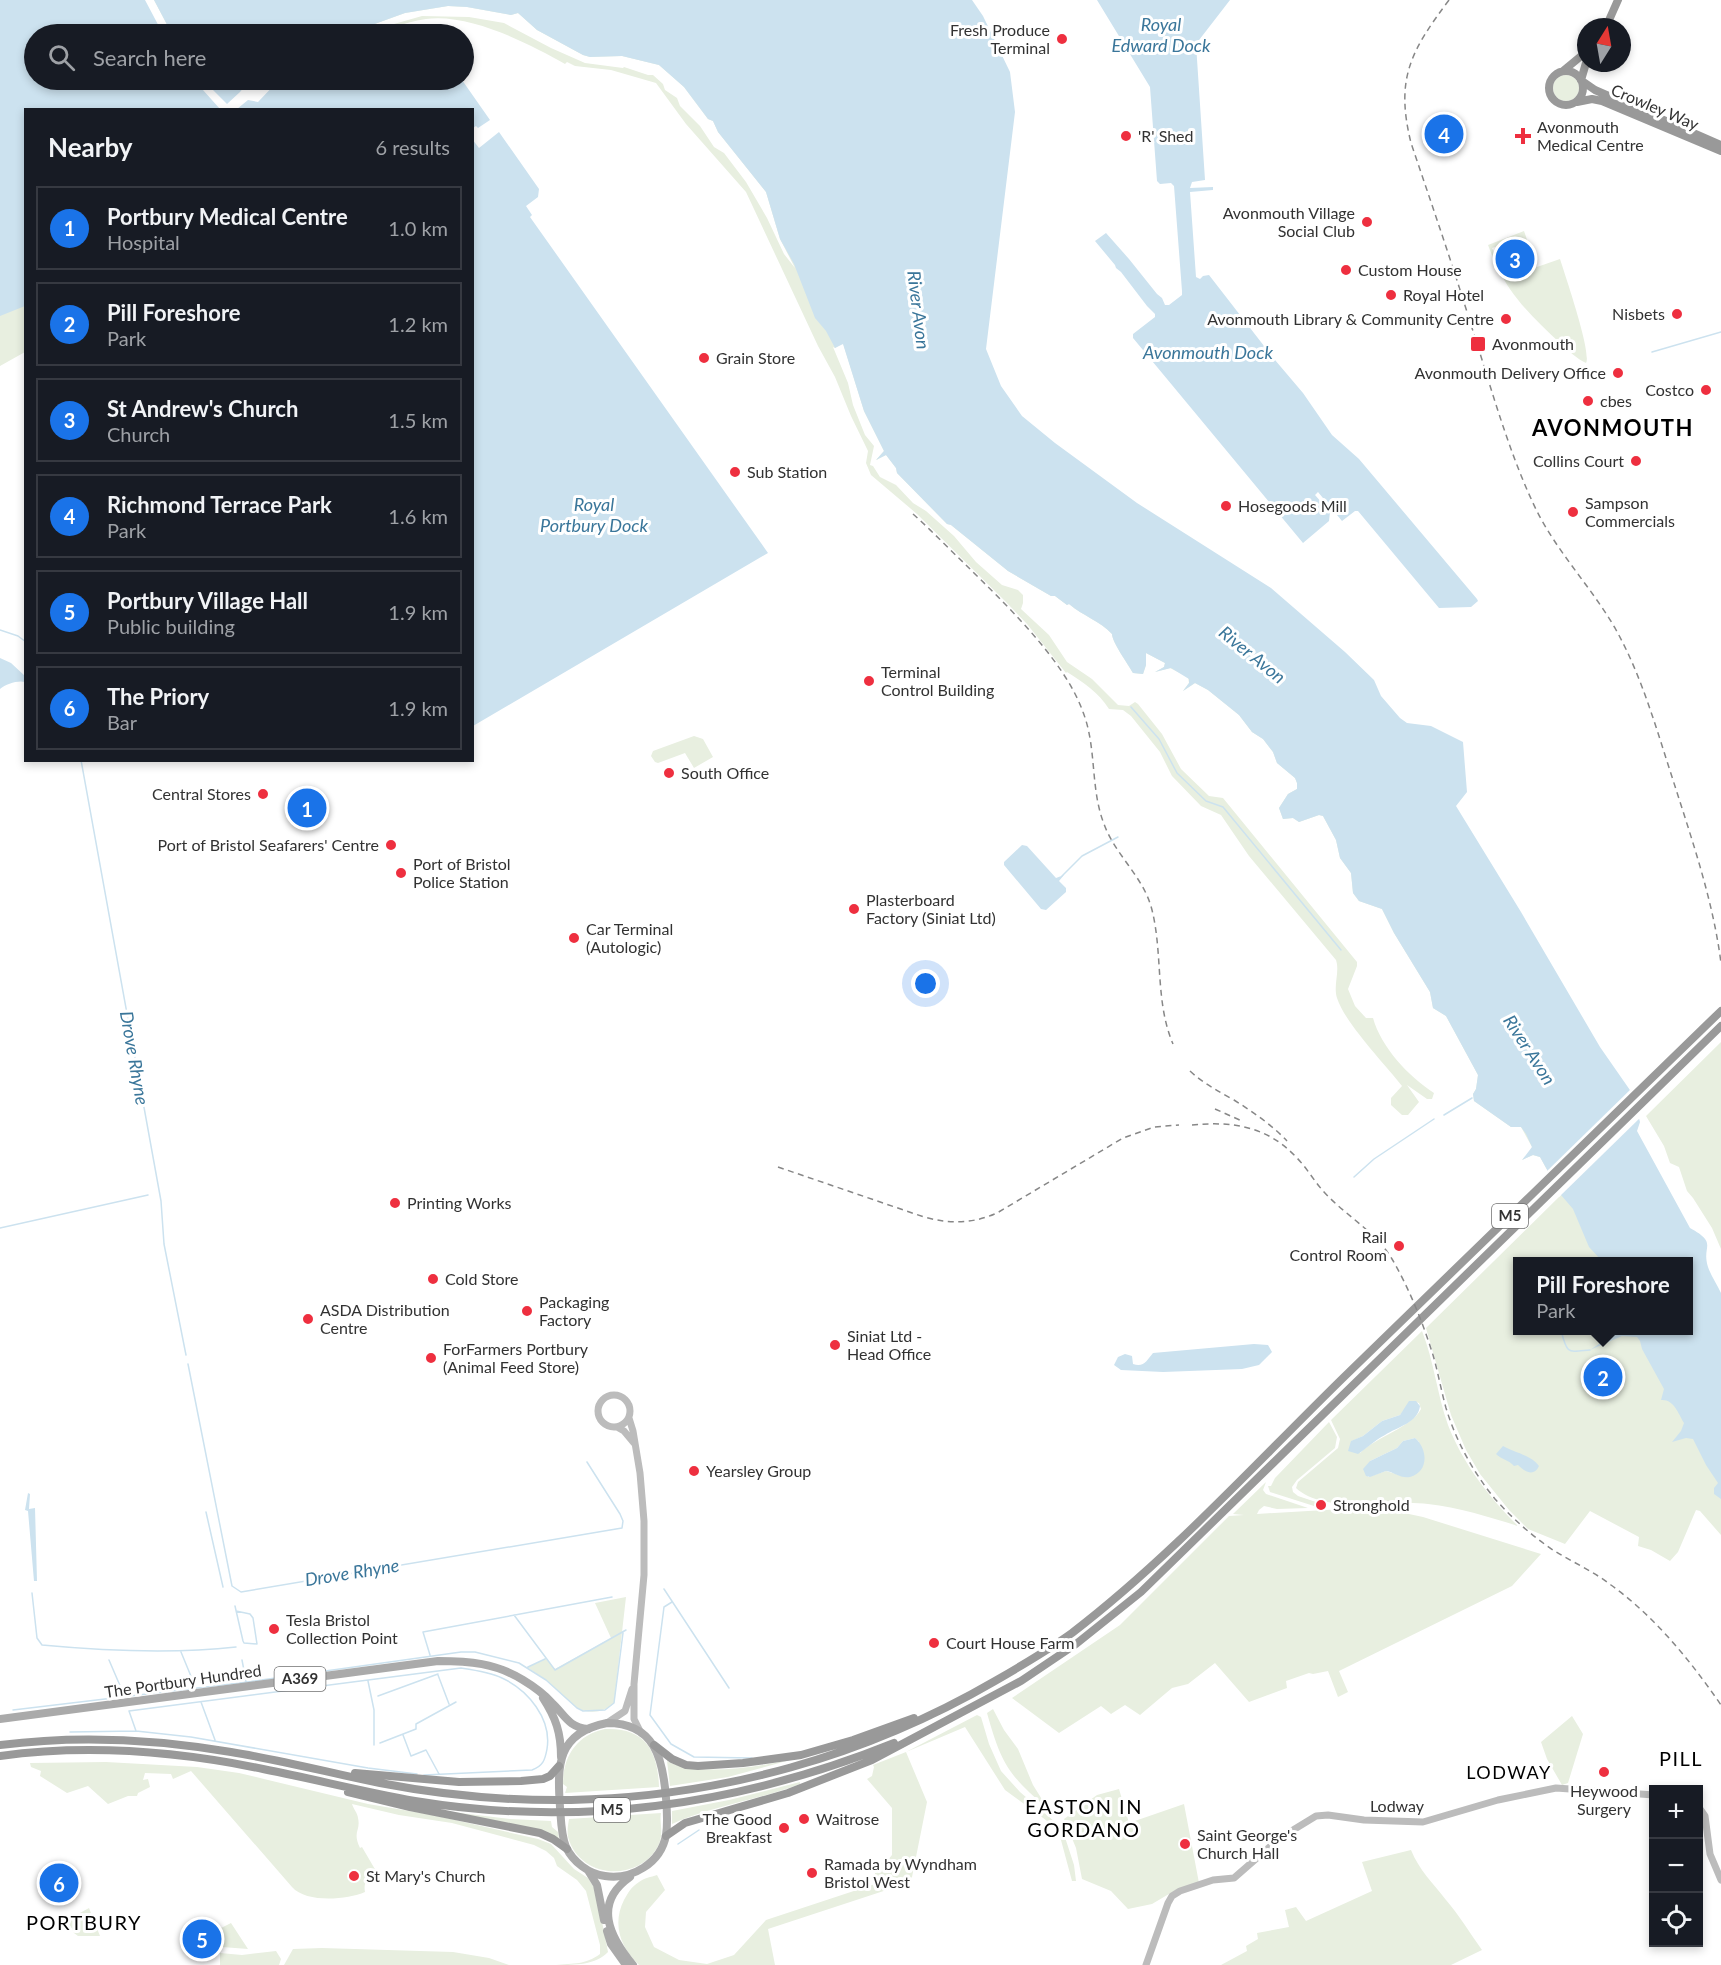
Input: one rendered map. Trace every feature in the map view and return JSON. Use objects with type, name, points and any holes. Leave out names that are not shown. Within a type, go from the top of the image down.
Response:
[{"type":"highway","points":[[1610,18],[1618,0]]},
{"type":"highway","points":[[1577,59],[1551,80],[1548,88],[1550,96],[1561,105],[1577,102],[1582,92],[1581,81],[1584,72]]},
{"type":"highway","points":[[1563,71],[1575,74],[1581,81]]},
{"type":"highway","name":"Crowley Way","points":[[1581,81],[1595,90],[1721,145]]},
{"type":"highway","name":"Crowley Way","points":[[1577,102],[1592,99],[1602,101],[1721,152]]},
{"type":"highway","name":"M5","points":[[0,1746],[75,1739],[157,1742],[230,1752],[382,1784],[487,1797],[573,1800],[660,1794],[742,1780],[823,1758],[878,1739],[967,1698],[1043,1653],[1136,1581],[1196,1526],[1300,1421],[1721,1011]]},
{"type":"highway","name":"M5","points":[[666,1836],[686,1823],[788,1794],[872,1760],[925,1730],[1004,1691],[1076,1644],[1141,1592],[1209,1527],[1721,1026]]},
{"type":"highway","name":"M5","points":[[654,1745],[678,1762],[698,1766],[801,1755],[853,1740],[967,1698]]},
{"type":"highway","name":"M5","points":[[0,1756],[56,1750],[103,1749],[198,1757],[414,1801],[476,1808],[570,1812],[673,1805],[765,1785],[857,1758],[925,1730]]},
{"type":"highway","name":"M5","points":[[330,1772],[439,1780],[501,1781],[543,1779],[550,1776],[560,1762]]},
{"type":"highway","name":"M5","points":[[292,1775],[366,1797],[540,1833],[567,1849]]},
{"type":"main road","name":"The Portbury Hundred","points":[[0,1719],[438,1661],[464,1661],[499,1667],[523,1680],[555,1705],[570,1723],[576,1727],[588,1729]]},
{"type":"main road","name":"The Portbury Hundred","points":[[540,1693],[558,1727],[560,1762]]},
{"type":"main road","points":[[633,1965],[621,1951],[611,1932],[608,1910],[615,1890],[650,1864],[666,1836],[663,1774],[661,1761],[654,1745],[641,1733],[625,1725],[607,1723],[588,1729],[574,1738],[560,1762],[558,1784],[562,1832],[567,1849],[574,1860],[588,1871],[611,1877],[634,1874]]},
{"type":"main road","points":[[588,1871],[597,1885],[611,1944],[626,1965]]},
{"type":"street","points":[[617,1427],[624,1424],[630,1409],[623,1398],[614,1395],[605,1398],[598,1409],[599,1418],[608,1426],[624,1431],[634,1443]]},
{"type":"street","points":[[628,1418],[633,1431],[640,1473],[644,1521],[644,1575],[634,1684],[634,1719],[641,1733]]},
{"type":"street","points":[[607,1723],[625,1711],[634,1684]]},
{"type":"street","name":"Lodway","points":[[1146,1965],[1172,1896],[1212,1880],[1234,1878],[1280,1838],[1316,1816],[1423,1822],[1506,1798],[1556,1788],[1649,1796]]},
{"type":"street","points":[[1703,1813],[1710,1854],[1721,1880]]},
{"type":"green space","points":[[154,0],[891,0],[879,271],[1244,690],[1627,1257],[1513,1257],[1513,1335],[1637,1335],[1721,1437],[1721,1535],[1700,1511],[1696,1510],[1678,1552],[1670,1561],[1651,1550],[1638,1546],[1639,1537],[1590,1511],[1565,1544],[1528,1529],[1509,1510],[1480,1474],[1466,1450],[1451,1415],[1426,1328],[1561,1195],[1540,1157],[1533,1155],[1522,1160],[1532,1147],[1521,1127],[1511,1127],[1474,1101],[1473,1094],[1478,1075],[1446,1016],[1433,1008],[1430,992],[1382,909],[1359,901],[1353,893],[1351,873],[1340,858],[1336,840],[1323,816],[1319,815],[1299,822],[1293,818],[1283,819],[1279,808],[1288,794],[1297,789],[1297,783],[1295,778],[1277,763],[1273,752],[1263,739],[1252,732],[1239,715],[1208,690],[1195,683],[1183,691],[1189,683],[1188,677],[1170,668],[1155,672],[1164,667],[1165,663],[1146,653],[1143,674],[1133,673],[1107,629],[1069,604],[1067,605],[1055,596],[1051,596],[1008,571],[947,524],[897,473],[886,455],[876,460],[884,451],[864,411],[843,343],[833,347],[865,435],[874,446],[870,465],[880,477],[896,485],[913,503],[926,511],[1002,585],[1018,590],[1023,595],[1021,609],[1049,635],[1067,662],[1092,679],[1118,705],[1129,706],[1135,702],[1138,704],[1162,734],[1181,769],[1209,796],[1223,798],[1357,962],[1348,989],[1355,1006],[1366,1018],[1373,1018],[1382,1040],[1406,1070],[1434,1093],[1432,1099],[1427,1099],[1407,1085],[1419,1102],[1408,1115],[1402,1115],[1391,1105],[1391,1098],[1402,1086],[1356,1031],[1341,1008],[1336,993],[1336,960],[1249,856],[1221,815],[1201,806],[1172,776],[1160,752],[1131,716],[1123,710],[1109,709],[1090,688],[1066,673],[1027,624],[1005,601],[917,514],[871,475],[866,463],[868,451],[746,192],[686,124],[656,83],[611,70],[575,66],[567,62],[565,64],[534,47],[479,25],[443,18],[394,24],[422,16],[469,17],[504,23],[585,63],[624,67],[653,75],[663,84],[665,90],[677,98],[680,106],[700,126],[714,147],[724,153],[746,182],[784,254],[795,268],[780,239],[766,192],[718,132],[713,121],[708,119],[684,87],[659,65],[622,56],[590,57],[583,55],[537,30],[518,13],[511,15],[448,6],[405,13],[375,24],[167,24]]},
{"type":"green space","points":[[1566,75],[1575,79],[1579,88],[1575,97],[1566,101],[1557,97],[1553,88],[1557,79]]},
{"type":"green space","points":[[1449,120],[1459,138],[1437,148],[1429,130]]},
{"type":"green space","points":[[0,173],[24,177],[24,353],[0,366]]},
{"type":"green space","points":[[1524,231],[1534,260],[1528,260],[1518,240],[1492,248],[1498,261],[1495,263],[1488,245]]},
{"type":"green space","points":[[1560,259],[1582,330],[1587,356],[1586,363],[1569,351],[1533,317],[1516,298],[1497,266],[1500,266],[1505,278]]},
{"type":"green space","points":[[694,736],[703,739],[713,757],[694,768],[685,753],[658,763],[651,756],[653,751]]},
{"type":"green space","points":[[1721,1042],[1721,1249],[1712,1228],[1687,1191],[1679,1167],[1670,1163],[1664,1146],[1646,1116]]},
{"type":"green space","points":[[1422,1331],[1444,1413],[1454,1439],[1478,1479],[1518,1526],[1439,1505],[1340,1504],[1308,1496],[1296,1488],[1298,1482],[1338,1448],[1340,1439],[1331,1420]],"holes":[[[1411,1401],[1419,1403],[1421,1409],[1416,1415],[1402,1427],[1360,1453],[1352,1441],[1363,1436],[1382,1421],[1400,1415]],[[1415,1438],[1419,1442],[1406,1477],[1386,1471],[1368,1477],[1370,1461],[1397,1448],[1403,1441]]]},
{"type":"green space","points":[[1329,1422],[1337,1437],[1335,1448],[1297,1480],[1292,1487],[1293,1492],[1298,1496],[1316,1502],[1314,1506],[1270,1492],[1268,1486],[1271,1486],[1275,1478]]},
{"type":"green space","points":[[1266,1482],[1263,1490],[1266,1494],[1308,1508],[1277,1509],[1264,1506],[1257,1514],[1376,1507],[1423,1517],[1541,1554],[1512,1586],[1339,1671],[1348,1692],[1338,1697],[1328,1671],[1309,1673],[1286,1681],[1287,1688],[1249,1702],[1215,1663],[1188,1684],[1172,1688],[1140,1715],[1125,1705],[1111,1714],[1101,1706],[1059,1733],[1012,1698],[1120,1625],[1229,1516],[1244,1515],[1233,1514]]},
{"type":"green space","points":[[626,1597],[614,1703],[601,1711],[581,1710],[527,1667],[546,1659],[555,1669],[611,1638],[595,1603]]},
{"type":"green space","points":[[993,1709],[1004,1730],[1018,1749],[1033,1785],[1048,1809],[1024,1787],[1008,1767],[997,1744],[987,1713]]},
{"type":"green space","points":[[977,1715],[981,1717],[989,1744],[1001,1771],[1020,1792],[1062,1828],[1074,1865],[1076,1881],[1072,1881],[1058,1829],[1005,1790],[965,1727],[906,1752]]},
{"type":"green space","points":[[1572,1716],[1583,1734],[1568,1783],[1562,1785],[1547,1759],[1541,1742]]},
{"type":"green space","points":[[605,1729],[630,1732],[647,1744],[656,1762],[659,1787],[565,1793],[567,1787],[563,1784],[566,1764],[574,1748],[587,1736]]},
{"type":"green space","points":[[906,1752],[927,1802],[911,1882],[768,1929],[775,1965],[639,1965],[632,1958],[620,1935],[618,1926],[620,1909],[634,1886],[657,1875],[665,1890],[646,1912],[645,1927],[654,1947],[679,1960],[707,1964],[734,1955],[766,1920],[875,1884],[875,1865],[887,1861],[892,1855],[892,1808],[867,1779],[872,1776],[873,1765]]},
{"type":"green space","points":[[801,1757],[728,1777],[670,1786],[667,1761],[680,1766],[714,1770],[752,1767]]},
{"type":"green space","points":[[106,1762],[197,1767],[239,1773],[368,1804],[433,1815],[538,1839],[551,1844],[574,1869],[588,1878],[596,1891],[608,1952],[591,1962],[556,1965],[589,1960],[600,1954],[600,1945],[586,1891],[577,1880],[557,1866],[554,1858],[534,1845],[452,1823],[399,1815],[352,1804],[358,1816],[357,1834],[360,1848],[362,1847],[376,1871],[367,1880],[365,1892],[348,1897],[316,1898],[298,1892],[292,1887],[191,1771],[173,1779],[171,1774],[145,1773],[143,1780],[148,1779],[150,1787],[138,1793],[137,1796],[128,1796],[108,1804],[88,1786],[67,1793],[40,1776],[41,1771],[31,1767],[30,1763]]},
{"type":"green space","points":[[800,1782],[784,1790],[703,1812],[672,1824],[672,1811],[729,1800]]},
{"type":"green space","points":[[1119,1789],[1129,1823],[1184,1804],[1199,1883],[1174,1891],[1152,1904],[1128,1909],[1111,1891],[1082,1879],[1076,1848],[1064,1819],[1097,1795]]},
{"type":"green space","points":[[452,1812],[551,1821],[552,1827],[558,1832],[559,1840]]},
{"type":"green space","points":[[661,1813],[661,1834],[657,1848],[648,1859],[636,1867],[623,1871],[595,1868],[574,1851],[568,1837],[569,1819]]},
{"type":"green space","points":[[1411,1850],[1422,1870],[1482,1950],[1451,1965],[1221,1965],[1247,1951],[1246,1946],[1258,1939],[1257,1933],[1289,1927],[1285,1910],[1296,1907],[1306,1921],[1372,1891],[1362,1862]]},
{"type":"green space","points":[[89,1908],[100,1936],[78,1936],[67,1920]]},
{"type":"green space","points":[[231,1923],[248,1949],[209,1946],[221,1928]]},
{"type":"green space","points":[[293,1949],[453,1952],[489,1958],[509,1965],[284,1965]]},
{"type":"green space","points":[[276,1951],[281,1959],[279,1965],[220,1965],[220,1953],[242,1955]]},
{"type":"water","points":[[0,0],[145,0],[158,24],[24,24],[24,90],[203,90],[219,108],[24,108],[24,306],[0,316]]},
{"type":"water","name":"River Avon","points":[[154,0],[972,0],[983,16],[1010,72],[1015,112],[986,349],[1001,386],[1022,416],[1055,443],[1137,503],[1271,588],[1374,680],[1381,696],[1400,718],[1407,723],[1431,726],[1463,742],[1467,792],[1456,806],[1600,1047],[1632,1093],[1640,1122],[1637,1131],[1690,1228],[1699,1233],[1707,1242],[1706,1260],[1721,1293],[1721,1499],[1714,1494],[1714,1488],[1718,1483],[1693,1439],[1686,1438],[1672,1442],[1684,1423],[1672,1404],[1661,1400],[1664,1389],[1637,1337],[1622,1336],[1590,1350],[1612,1335],[1693,1335],[1693,1257],[1598,1257],[1589,1247],[1573,1209],[1561,1195],[1540,1157],[1533,1155],[1522,1160],[1532,1147],[1521,1127],[1511,1127],[1474,1101],[1473,1094],[1478,1075],[1446,1016],[1433,1008],[1430,992],[1382,909],[1359,901],[1353,893],[1351,873],[1340,858],[1336,840],[1323,816],[1319,815],[1299,822],[1293,818],[1283,819],[1279,808],[1288,794],[1297,789],[1295,778],[1277,763],[1273,752],[1263,739],[1252,732],[1239,715],[1208,690],[1195,683],[1183,691],[1189,679],[1171,668],[1155,672],[1164,667],[1165,663],[1146,653],[1143,674],[1133,673],[1107,629],[1069,604],[1067,605],[1055,596],[1051,596],[1008,571],[947,524],[897,473],[886,455],[876,460],[884,451],[864,411],[843,344],[835,348],[826,331],[815,318],[794,264],[780,239],[766,192],[718,132],[713,121],[708,119],[684,87],[659,65],[622,56],[590,57],[583,55],[537,30],[518,13],[511,15],[448,6],[405,13],[375,24],[167,24]]},
{"type":"water","name":"Avonmouth Dock","points":[[1097,0],[1230,0],[1196,44],[1205,180],[1192,182],[1190,188],[1213,187],[1213,190],[1190,192],[1196,277],[1200,279],[1209,275],[1303,393],[1332,435],[1359,459],[1477,599],[1478,601],[1471,607],[1439,608],[1358,511],[1342,521],[1318,492],[1315,495],[1330,512],[1329,521],[1303,543],[1133,338],[1133,334],[1155,317],[1155,314],[1095,241],[1106,233],[1162,298],[1165,305],[1169,305],[1182,295],[1174,186],[1171,183],[1160,184],[1157,181],[1150,87]]},
{"type":"water","points":[[213,90],[242,90],[240,92],[227,104]]},
{"type":"water","points":[[269,90],[469,90],[490,120],[478,128],[474,127],[474,108],[238,108],[248,100],[258,102]]},
{"type":"water","name":"Royal Portbury Dock","points":[[499,132],[539,189],[538,197],[526,206],[532,215],[530,217],[768,553],[474,725],[474,142],[479,148]]},
{"type":"water","points":[[0,658],[11,663],[24,675],[24,682],[12,683],[0,689]]},
{"type":"water","points":[[1022,845],[1027,846],[1056,878],[1064,875],[1059,881],[1066,888],[1066,892],[1046,910],[1041,909],[1004,865],[1004,862]]},
{"type":"water","points":[[1254,1344],[1268,1345],[1272,1352],[1259,1365],[1242,1369],[1163,1372],[1121,1370],[1114,1365],[1118,1357],[1125,1354],[1132,1356],[1133,1364],[1140,1365],[1145,1363],[1153,1353]]},
{"type":"water","points":[[1409,1401],[1416,1401],[1420,1406],[1411,1421],[1381,1437],[1358,1454],[1348,1451],[1351,1441],[1363,1436],[1382,1421],[1400,1415]]},
{"type":"water","points":[[1415,1438],[1424,1454],[1421,1470],[1416,1474],[1404,1477],[1386,1471],[1370,1477],[1366,1476],[1363,1469],[1370,1461],[1397,1448],[1403,1441]]},
{"type":"water","points":[[1503,1446],[1531,1459],[1539,1466],[1532,1472],[1518,1465],[1514,1466],[1496,1454]]},
{"type":"water","points":[[28,1493],[30,1494],[29,1509],[35,1508],[37,1581],[34,1581],[28,1511],[25,1510]]},
{"type":"pier","points":[[1632,1088],[1642,1116],[1559,1197],[1545,1173]]},
{"type":"waterway","points":[[1652,352],[1721,332]]},
{"type":"waterway","name":"Drove Rhyne","points":[[0,630],[24,640]]},
{"type":"waterway","points":[[1131,707],[1159,739],[1177,773],[1206,801],[1223,807],[1341,950]]},
{"type":"waterway","name":"Drove Rhyne","points":[[81,762],[161,1201],[164,1244],[186,1355]]},
{"type":"waterway","points":[[1062,876],[1082,856],[1118,837]]},
{"type":"waterway","points":[[1444,1115],[1472,1098]]},
{"type":"waterway","points":[[1354,1177],[1374,1159],[1434,1119]]},
{"type":"waterway","points":[[0,1228],[148,1195]]},
{"type":"waterway","points":[[1562,1335],[1570,1350],[1590,1350]]},
{"type":"waterway","name":"Drove Rhyne","points":[[188,1364],[232,1586],[241,1592],[622,1528],[623,1521],[620,1514],[587,1462]]},
{"type":"waterway","points":[[206,1512],[223,1587]]},
{"type":"waterway","points":[[664,1589],[729,1688]]},
{"type":"waterway","points":[[32,1593],[37,1638],[42,1645],[139,1651],[236,1647]]},
{"type":"waterway","points":[[430,1655],[423,1632],[612,1597]]},
{"type":"waterway","points":[[672,1602],[664,1607],[650,1715],[671,1744],[694,1757],[752,1758]]},
{"type":"waterway","points":[[235,1606],[243,1641],[244,1643],[257,1644],[253,1618],[250,1614],[236,1611]]},
{"type":"waterway","points":[[514,1615],[555,1670],[626,1630]]},
{"type":"waterway","points":[[13,1710],[247,1682],[461,1652],[475,1652],[519,1663],[546,1680],[577,1708],[583,1711],[605,1710],[614,1703],[623,1633]]},
{"type":"waterway","points":[[181,1652],[195,1686]]},
{"type":"waterway","points":[[528,1667],[545,1659]]},
{"type":"waterway","points":[[109,1660],[124,1695]]},
{"type":"waterway","points":[[242,1660],[246,1681]]},
{"type":"waterway","points":[[136,1731],[129,1711],[461,1668],[493,1674],[512,1683],[529,1698],[542,1717],[548,1738],[545,1756],[539,1767],[532,1770],[424,1775]]},
{"type":"waterway","points":[[378,1696],[438,1674]]},
{"type":"waterway","points":[[438,1675],[449,1704]]},
{"type":"waterway","points":[[368,1681],[374,1710],[374,1745]]},
{"type":"waterway","points":[[201,1702],[215,1740]]},
{"type":"waterway","points":[[380,1743],[416,1729],[416,1724],[456,1702]]},
{"type":"waterway","points":[[70,1732],[136,1731],[191,1737],[368,1768],[417,1774]]},
{"type":"waterway","points":[[403,1735],[411,1756],[426,1750],[439,1774]]},
{"type":"waterway","points":[[678,1844],[699,1830]]},
{"type":"railway","points":[[1449,0],[1425,35],[1410,66],[1405,100],[1411,143],[1500,417],[1524,482],[1551,536],[1615,628],[1641,683],[1701,870],[1713,916],[1721,963]]},
{"type":"railway","points":[[913,514],[1032,633],[1048,652],[1074,692],[1087,726],[1097,796],[1104,824],[1115,846],[1143,887],[1152,910],[1161,995],[1167,1028],[1173,1044]]},
{"type":"railway","points":[[1190,1071],[1206,1084],[1255,1114],[1287,1141]]},
{"type":"railway","points":[[1215,1109],[1242,1121]]},
{"type":"railway","points":[[778,1167],[924,1217],[952,1222],[970,1221],[997,1213],[1123,1138],[1154,1127],[1179,1125]]},
{"type":"railway","points":[[1192,1125],[1235,1125],[1273,1138],[1296,1157],[1333,1201],[1377,1240],[1392,1259],[1410,1294],[1433,1355],[1446,1408],[1455,1432],[1472,1467],[1487,1489],[1508,1513],[1537,1539],[1604,1580],[1627,1597],[1657,1625],[1684,1656],[1721,1705]]},
{"type":"place","name":"Fresh Produce Terminal","points":[[1062,39]]},
{"type":"place","name":"Richmond Terrace Park","points":[[1444,134]]},
{"type":"place","name":"'R' Shed","points":[[1126,136]]},
{"type":"place","name":"Avonmouth Medical Centre","points":[[1523,136]]},
{"type":"place","name":"Avonmouth Village Social Club","points":[[1367,222]]},
{"type":"place","name":"St Andrew's Church","points":[[1515,259]]},
{"type":"place","name":"Custom House","points":[[1346,270]]},
{"type":"place","name":"Royal Hotel","points":[[1391,295]]},
{"type":"place","name":"Nisbets","points":[[1677,314]]},
{"type":"place","name":"Avonmouth Library & Community Centre","points":[[1506,319]]},
{"type":"place","name":"Avonmouth","points":[[1478,344]]},
{"type":"place","name":"Grain Store","points":[[704,358]]},
{"type":"place","name":"Avonmouth Delivery Office","points":[[1618,373]]},
{"type":"place","name":"Costco","points":[[1706,390]]},
{"type":"place","name":"cbes","points":[[1588,401]]},
{"type":"place","name":"Collins Court","points":[[1636,461]]},
{"type":"place","name":"Sub Station","points":[[735,472]]},
{"type":"place","name":"Hosegoods Mill","points":[[1226,506]]},
{"type":"place","name":"Sampson Commercials","points":[[1573,512]]},
{"type":"place","name":"Terminal Control Building","points":[[869,681]]},
{"type":"place","name":"South Office","points":[[669,773]]},
{"type":"place","name":"Central Stores","points":[[263,794]]},
{"type":"place","name":"Portbury Medical Centre","points":[[307,808]]},
{"type":"place","name":"Port of Bristol Seafarers' Centre","points":[[391,845]]},
{"type":"place","name":"Port of Bristol Police Station","points":[[401,873]]},
{"type":"place","name":"Plasterboard Factory (Siniat Ltd)","points":[[854,909]]},
{"type":"place","name":"Car Terminal (Autologic)","points":[[574,938]]},
{"type":"place","name":"Printing Works","points":[[395,1203]]},
{"type":"place","name":"Rail Control Room","points":[[1399,1246]]},
{"type":"place","name":"Cold Store","points":[[433,1279]]},
{"type":"place","name":"Packaging Factory","points":[[527,1311]]},
{"type":"place","name":"ASDA Distribution Centre","points":[[308,1319]]},
{"type":"place","name":"Siniat Ltd - Head Office","points":[[835,1345]]},
{"type":"place","name":"ForFarmers Portbury (Animal Feed Store)","points":[[431,1358]]},
{"type":"place","name":"Pill Foreshore","points":[[1603,1377]]},
{"type":"place","name":"Yearsley Group","points":[[694,1471]]},
{"type":"place","name":"Stronghold","points":[[1321,1505]]},
{"type":"place","name":"Tesla Bristol Collection Point","points":[[274,1629]]},
{"type":"place","name":"Court House Farm","points":[[934,1643]]},
{"type":"place","name":"Heywood Surgery","points":[[1604,1772]]},
{"type":"place","name":"Waitrose","points":[[804,1819]]},
{"type":"place","name":"The Good Breakfast","points":[[784,1828]]},
{"type":"place","name":"Saint George's Church Hall","points":[[1185,1844]]},
{"type":"place","name":"Ramada by Wyndham Bristol West","points":[[812,1873]]},
{"type":"place","name":"St Mary's Church","points":[[354,1876]]},
{"type":"place","name":"The Priory","points":[[59,1883]]},
{"type":"place","name":"Portbury Village Hall","points":[[202,1939]]},
{"type":"district","name":"AVONMOUTH","points":[[1613,428]]},
{"type":"district","name":"PILL","points":[[1681,1759]]},
{"type":"district","name":"LODWAY","points":[[1509,1773]]},
{"type":"district","name":"EASTON IN GORDANO","points":[[1084,1818]]},
{"type":"district","name":"PORTBURY","points":[[84,1923]]},
{"type":"water label","name":"Royal Edward Dock","points":[[1161,36]]}]
